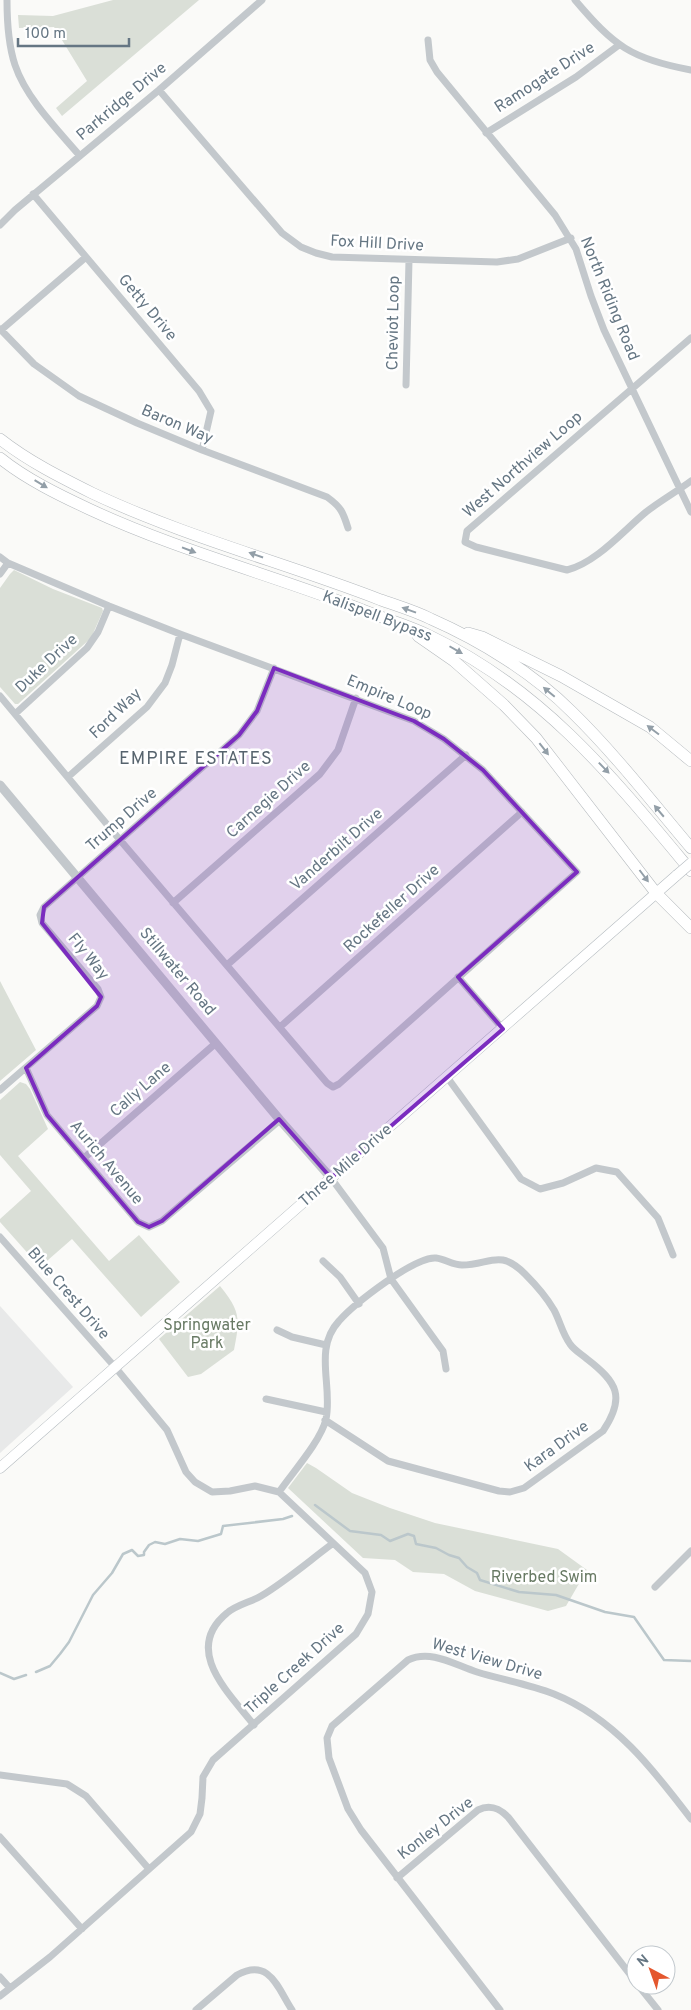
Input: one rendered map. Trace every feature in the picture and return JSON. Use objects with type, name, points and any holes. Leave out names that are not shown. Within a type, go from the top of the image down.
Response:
[{"type":"highway","name":"Kalispell Bypass","points":[[0,439],[14,450],[65,480],[123,507],[430,618],[530,676],[570,710],[601,742],[691,848]]},
{"type":"highway","name":"Kalispell Bypass","points":[[0,458],[60,495],[120,523],[427,634],[474,660],[561,724],[613,778],[691,871]]},
{"type":"highway","points":[[402,625],[454,661],[504,705],[536,738],[656,893],[691,928]]},
{"type":"highway","points":[[452,630],[482,637],[561,676],[650,727],[691,761]]},
{"type":"main road","name":"Three Mile Drive","points":[[0,1468],[691,863]]},
{"type":"street","points":[[7,0],[7,28],[15,66],[36,104],[80,156]]},
{"type":"street","name":"Parkridge Drive","points":[[0,225],[33,194],[159,90],[262,0]]},
{"type":"street","points":[[575,0],[604,33],[619,45],[657,63],[691,70]]},
{"type":"street","name":"North Riding Road","points":[[428,40],[430,60],[436,72],[555,215],[571,238],[582,265],[596,310],[691,512]]},
{"type":"street","name":"Ramogate Drive","points":[[486,133],[576,77],[619,45]]},
{"type":"street","name":"Fox Hill Drive","points":[[159,90],[271,221],[295,243],[316,254],[332,257],[481,263],[511,260],[571,238]]},
{"type":"street","name":"Getty Drive","points":[[33,194],[207,404],[211,411],[202,450]]},
{"type":"street","points":[[0,330],[86,257]]},
{"type":"street","name":"Cheviot Loop","points":[[406,385],[409,260]]},
{"type":"street","name":"Baron Way","points":[[0,330],[34,364],[79,396],[137,424],[327,497],[338,504],[348,528]]},
{"type":"street","points":[[632,389],[691,338]]},
{"type":"street","name":"West Northview Loop","points":[[632,389],[467,532],[465,542],[567,570],[577,567],[592,558],[647,512],[680,489]]},
{"type":"street","points":[[680,489],[691,481]]},
{"type":"street","name":"Empire Loop","points":[[0,557],[109,606],[414,721],[444,739],[483,770],[577,872],[339,1084],[333,1087],[327,1083],[173,903],[0,696]]},
{"type":"street","points":[[0,574],[8,562]]},
{"type":"street","name":"Duke Drive","points":[[15,714],[88,648],[98,632],[109,606]]},
{"type":"street","name":"Ford Way","points":[[68,778],[147,707],[165,683],[180,634]]},
{"type":"street","name":"Trump Drive","points":[[77,877],[239,735],[257,711],[274,668]]},
{"type":"street","name":"Carnegie Drive","points":[[173,903],[320,774],[338,750],[356,698]]},
{"type":"street","name":"Vanderbilt Drive","points":[[227,965],[466,755]]},
{"type":"street","name":"Stillwater Road","points":[[0,786],[280,1120],[331,1178]]},
{"type":"street","name":"Rockefeller Drive","points":[[280,1027],[522,812]]},
{"type":"street","name":"Fly Way","points":[[0,1090],[97,1006],[101,997],[98,989],[42,923],[40,915],[44,907],[77,877]]},
{"type":"street","points":[[458,977],[503,1028]]},
{"type":"street","name":"Cally Lane","points":[[84,1158],[216,1043]]},
{"type":"street","name":"Aurich Avenue","points":[[26,1068],[47,1114],[138,1222],[149,1227],[162,1222],[280,1120]]},
{"type":"street","points":[[447,1077],[521,1179],[540,1189],[563,1183],[596,1168],[617,1172],[658,1218],[672,1255]]},
{"type":"street","points":[[331,1178],[383,1248],[391,1279],[443,1351],[446,1369]]},
{"type":"street","name":"Blue Crest Drive","points":[[0,1239],[115,1367]]},
{"type":"street","name":"Kara Drive","points":[[326,1345],[330,1332],[339,1320],[391,1279],[418,1262],[436,1258],[462,1265],[495,1259],[510,1262],[525,1274],[554,1310],[562,1332],[571,1346],[605,1373],[614,1387],[617,1401],[612,1418],[603,1431],[524,1488],[510,1492],[499,1491],[388,1461],[326,1420]]},
{"type":"street","points":[[323,1261],[340,1277],[359,1304]]},
{"type":"street","points":[[115,1367],[167,1430],[186,1472],[196,1482],[212,1492],[256,1486],[279,1492],[320,1434],[326,1420],[326,1345],[292,1337],[277,1330]]},
{"type":"street","points":[[266,1399],[326,1412]]},
{"type":"street","name":"Triple Creek Drive","points":[[0,1996],[50,1957],[191,1832],[200,1814],[203,1777],[213,1760],[254,1726],[356,1634],[368,1614],[372,1592],[365,1573],[332,1544],[279,1492]]},
{"type":"street","points":[[254,1726],[216,1676],[209,1658],[208,1643],[215,1625],[228,1611],[260,1597],[332,1544]]},
{"type":"street","points":[[655,1587],[691,1551]]},
{"type":"street","name":"West View Drive","points":[[397,1878],[361,1830],[348,1809],[329,1758],[327,1738],[336,1722],[393,1672],[408,1660],[418,1656],[435,1656],[480,1673],[537,1688],[575,1705],[618,1734],[630,1745],[647,1763],[691,1818]]},
{"type":"street","points":[[0,1775],[67,1784],[80,1792],[86,1796],[149,1869]]},
{"type":"street","name":"Konley Drive","points":[[500,2010],[397,1878],[478,1810],[490,1806],[497,1808],[508,1817],[626,1970]]},
{"type":"street","points":[[0,1837],[82,1929]]},
{"type":"street","points":[[196,2010],[237,1975],[256,1970],[273,1978],[292,2010]]},
{"type":"street","points":[[0,1977],[10,1988]]},
{"type":"street","name":"Konley Drive","points":[[646,1995],[658,2010]]},
{"type":"highlighted area","points":[[274,668],[414,721],[444,739],[483,770],[577,872],[458,977],[503,1029],[331,1178],[279,1119],[162,1221],[149,1227],[138,1222],[47,1115],[26,1068],[97,1006],[101,997],[42,923],[44,907],[239,735],[257,711]]},
{"type":"shaded area","points":[[0,1306],[73,1387],[0,1453]]},
{"type":"green space","points":[[113,0],[199,0],[62,116],[56,108],[87,81],[54,27],[19,28],[18,15],[53,16]]},
{"type":"green space","points":[[14,570],[53,589],[102,608],[103,611],[91,638],[18,704],[15,704],[0,687],[0,588]]},
{"type":"green space","points":[[0,981],[36,1050],[0,1081]]},
{"type":"green space","points":[[20,1082],[26,1084],[30,1089],[48,1129],[18,1156],[109,1261],[139,1235],[180,1282],[141,1317],[72,1239],[40,1267],[0,1222],[0,1219],[31,1191],[0,1155],[0,1100]]},
{"type":"green space","name":"Springwater Park","points":[[220,1286],[232,1303],[237,1316],[238,1323],[234,1350],[201,1374],[188,1377],[159,1339]]},
{"type":"green space","name":"Riverbed Swim","points":[[307,1463],[352,1493],[390,1508],[435,1523],[558,1549],[587,1570],[566,1606],[548,1611],[475,1591],[444,1574],[413,1572],[395,1560],[363,1558],[288,1488]]},
{"type":"waterway","points":[[315,1505],[350,1531],[381,1535],[390,1541],[408,1534],[414,1536],[416,1544],[436,1548],[459,1558],[467,1567],[477,1573],[480,1580],[519,1592],[556,1595],[605,1612],[634,1617],[664,1660],[691,1661]]},
{"type":"waterway","points":[[36,1672],[50,1666],[69,1642],[93,1595],[112,1573],[123,1554],[132,1550],[138,1556],[144,1555],[149,1545],[155,1542],[165,1544],[180,1539],[198,1541],[221,1534],[223,1526],[283,1519],[292,1516]]},
{"type":"waterway","points":[[0,1673],[14,1679],[26,1675]]},
{"type":"district","name":"EMPIRE ESTATES","points":[[196,759]]}]
